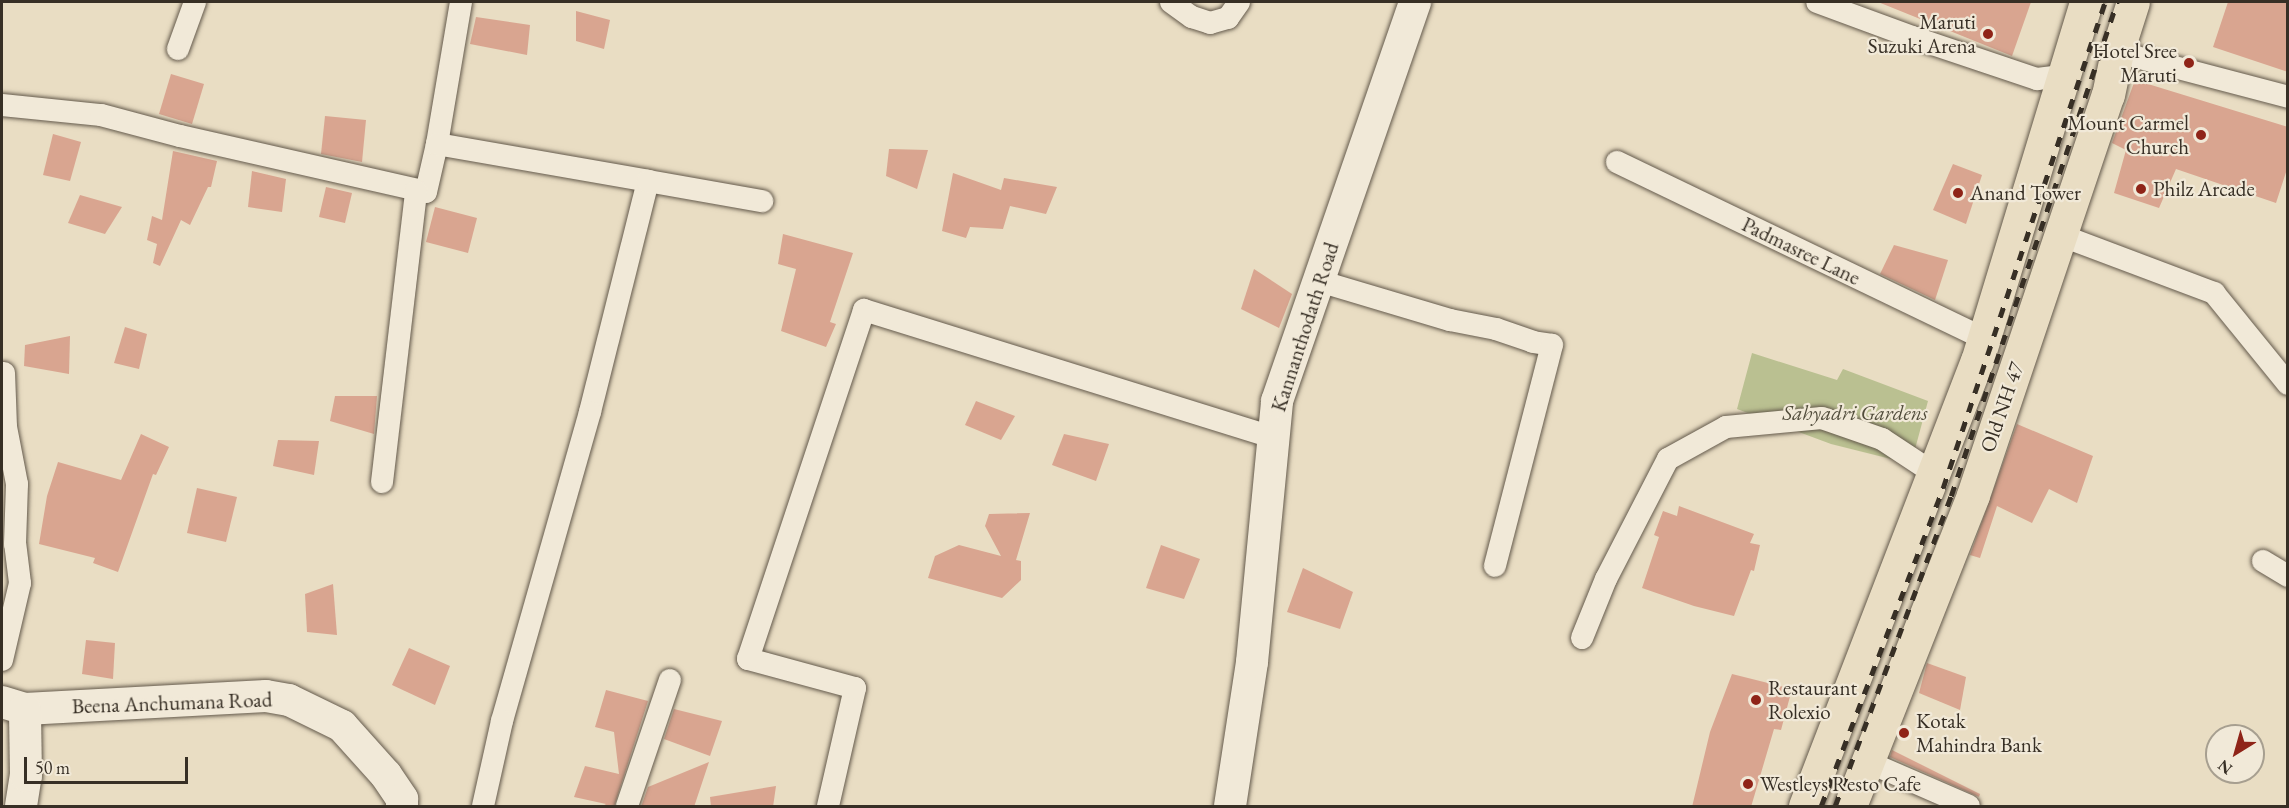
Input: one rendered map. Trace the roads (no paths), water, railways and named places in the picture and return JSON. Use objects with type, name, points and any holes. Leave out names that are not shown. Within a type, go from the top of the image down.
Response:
[{"type":"main road","name":"Old NH 47","points":[[1805,807],[1981,350],[2086,2]]},
{"type":"main road","name":"Old NH 47","points":[[1850,807],[1972,495],[2108,95],[2117,52],[2133,2]]},
{"type":"main road","points":[[1981,350],[2013,376]]},
{"type":"street","points":[[178,49],[195,2]]},
{"type":"street","points":[[2,105],[101,115],[201,141],[426,192],[437,144],[461,2]]},
{"type":"street","points":[[1171,2],[1192,17],[1210,23],[1228,18],[1239,2]]},
{"type":"street","name":"Kannanthodath Road","points":[[1230,807],[1252,663],[1277,401],[1414,2]]},
{"type":"street","points":[[1817,2],[2037,79],[2062,76]]},
{"type":"street","points":[[2117,52],[2288,97]]},
{"type":"street","points":[[437,144],[762,201]]},
{"type":"street","name":"Padmasree Lane","points":[[1617,162],[1981,350]]},
{"type":"street","points":[[483,807],[502,721],[590,412],[648,181]]},
{"type":"street","points":[[382,482],[416,191]]},
{"type":"street","points":[[2061,235],[2214,293],[2288,384]]},
{"type":"street","points":[[1319,281],[1450,320],[1496,329],[1533,342],[1552,345],[1495,566]]},
{"type":"street","points":[[828,807],[855,688],[748,659],[864,310],[1273,437]]},
{"type":"street","points":[[2,660],[20,584],[15,544],[17,483],[6,427],[4,373]]},
{"type":"street","points":[[1582,638],[1606,579],[1668,459],[1726,427],[1822,418],[1882,439],[1935,474]]},
{"type":"street","points":[[2263,561],[2288,576]]},
{"type":"street","points":[[627,807],[670,680]]},
{"type":"street","name":"Beena Anchumana Road","points":[[13,706],[266,696],[289,700],[342,726],[386,775],[402,799],[402,807]]},
{"type":"street","points":[[13,706],[26,776],[21,807]]},
{"type":"street","points":[[1868,762],[1969,807]]},
{"type":"railway","points":[[1821,806],[1943,488],[2105,2]]},
{"type":"railway","points":[[1835,806],[1951,496],[2117,2]]},
{"type":"place","name":"Maruti Suzuki Arena","points":[[1988,34]]},
{"type":"place","name":"Hotel Sree Maruti","points":[[2189,63]]},
{"type":"place","name":"Mount Carmel Church","points":[[2201,135]]},
{"type":"place","name":"Philz Arcade","points":[[2141,189]]},
{"type":"place","name":"Anand Tower","points":[[1958,193]]},
{"type":"place","name":"Restaurant Rolexio","points":[[1756,700]]},
{"type":"place","name":"Kotak Mahindra Bank","points":[[1904,733]]},
{"type":"place","name":"Westleys Resto Cafe","points":[[1748,784]]},
{"type":"park label","name":"Sahyadri Gardens","points":[[1855,413]]}]
